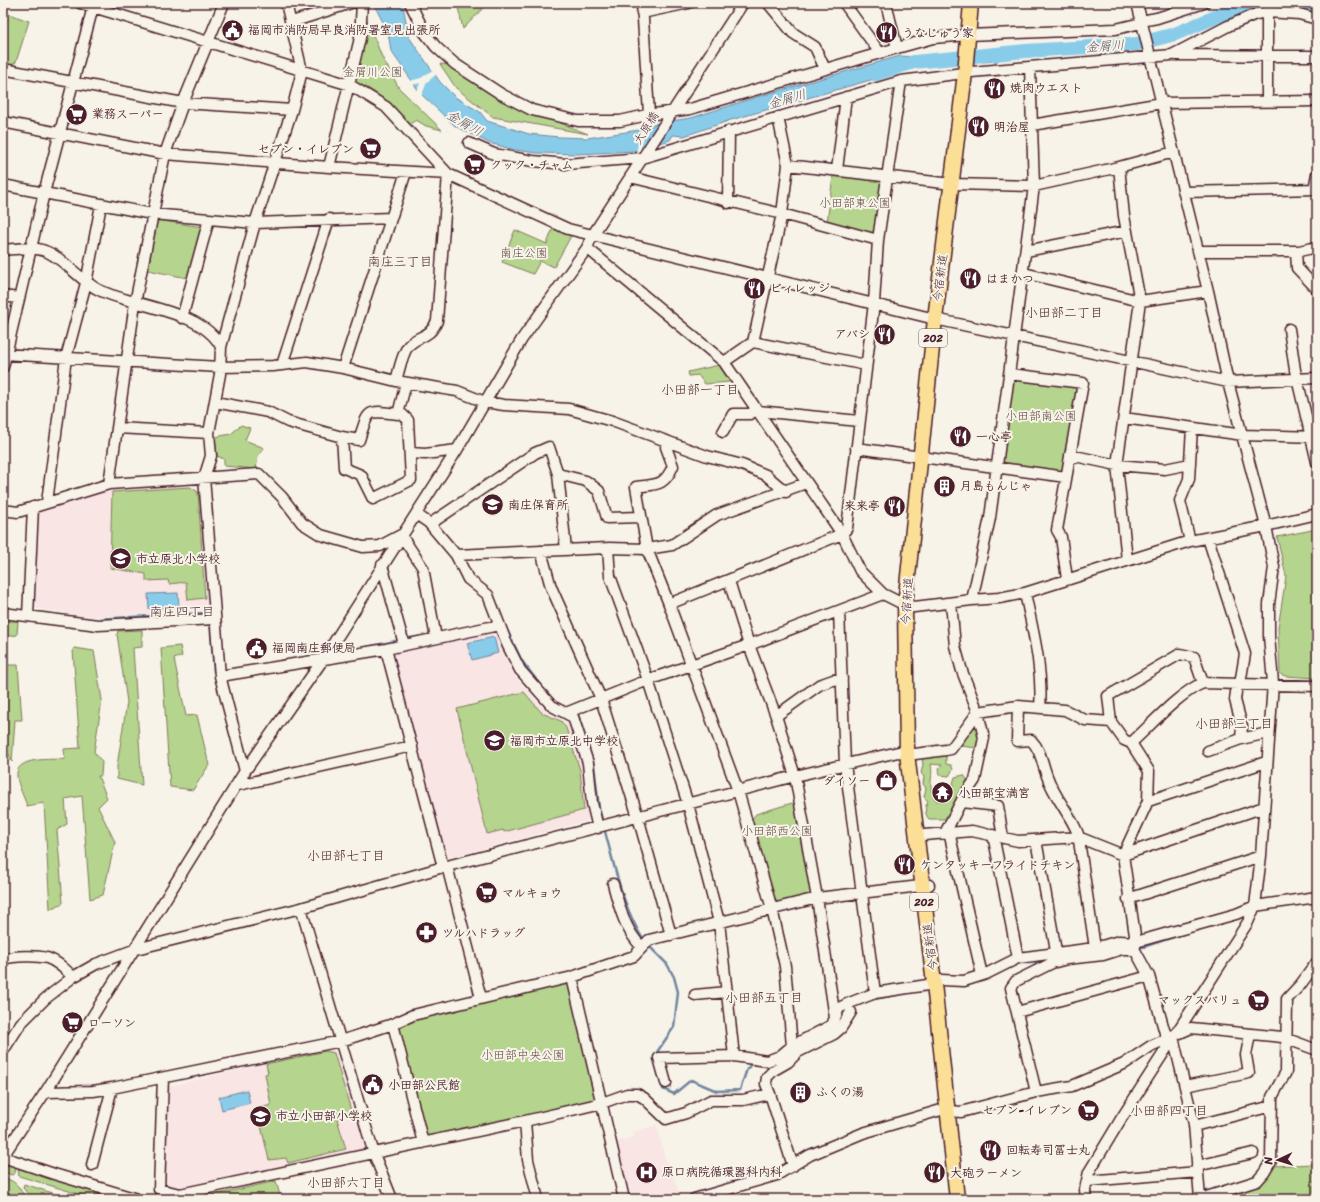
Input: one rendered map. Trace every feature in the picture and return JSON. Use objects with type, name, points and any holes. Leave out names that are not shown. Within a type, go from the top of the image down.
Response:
[{"type":"highway","name":"今宿新道","points":[[971,3],[971,36]]},
{"type":"highway","name":"今宿新道","points":[[957,1199],[951,1111],[938,982],[925,885],[911,753],[912,667],[910,606],[938,319],[956,184],[971,36],[978,3]]},
{"type":"highway","name":"今宿新道","points":[[911,753],[924,835],[925,885]]},
{"type":"highway","name":"今宿新道","points":[[951,1111],[965,1199]]},
{"type":"street","points":[[80,3],[93,5],[208,43],[350,85],[386,107],[448,174],[437,321],[433,330],[425,337],[414,341],[407,347],[401,382],[398,414]]},
{"type":"street","points":[[109,484],[135,304],[165,154],[183,103],[224,3]]},
{"type":"street","points":[[245,772],[220,672],[204,478],[211,456],[209,433],[215,402],[221,347],[255,223],[292,110],[302,70],[292,22],[286,3]]},
{"type":"street","points":[[292,22],[351,3]]},
{"type":"street","points":[[329,167],[350,85],[360,38],[362,3]]},
{"type":"street","points":[[410,3],[422,28],[436,47],[447,57],[501,94],[532,110],[578,122],[620,121],[649,114],[671,112],[690,108],[933,38],[1116,29],[1204,3]]},
{"type":"street","points":[[649,114],[642,8],[689,3]]},
{"type":"street","name":"大原橋","points":[[3,1156],[46,1092],[245,772],[322,661],[382,564],[457,450],[522,339],[587,248],[592,236],[743,3]]},
{"type":"street","points":[[768,3],[794,33],[815,47],[825,69]]},
{"type":"street","points":[[844,3],[880,53]]},
{"type":"street","points":[[886,3],[897,48]]},
{"type":"street","points":[[1086,1199],[1085,1189],[1089,1172],[1173,1037],[1248,922],[1255,906],[1261,856],[1268,733],[1273,683],[1269,636],[1269,604],[1274,567],[1266,526],[1228,382],[1184,192],[1136,3]]},
{"type":"street","points":[[3,367],[4,355],[30,249],[93,5]]},
{"type":"street","points":[[1172,55],[1256,14],[1267,12],[1299,14],[1317,20]]},
{"type":"street","points":[[1267,12],[1267,101]]},
{"type":"street","points":[[469,143],[494,154],[533,162],[566,164],[642,158],[901,81],[967,72],[1151,58],[1172,55],[1317,56]]},
{"type":"street","points":[[972,600],[990,518],[1024,273],[1034,186],[1030,67]]},
{"type":"street","points":[[3,69],[183,103],[292,110]]},
{"type":"street","points":[[669,604],[842,534],[847,528],[874,303],[878,240],[889,176],[901,81]]},
{"type":"street","points":[[837,170],[846,97]]},
{"type":"street","points":[[1032,125],[1162,103],[1317,101]]},
{"type":"street","points":[[724,362],[753,342],[782,214],[788,165],[778,117]]},
{"type":"street","points":[[3,122],[165,154],[329,167],[448,174],[568,229],[938,319],[1228,382],[1317,378]]},
{"type":"street","points":[[728,202],[729,131]]},
{"type":"street","points":[[788,165],[956,184],[1034,186],[1119,167],[1174,152]]},
{"type":"street","points":[[1119,167],[1127,231],[1140,301],[1118,465],[1127,560]]},
{"type":"street","points":[[342,368],[406,172]]},
{"type":"street","points":[[1184,192],[1316,189],[1317,174]]},
{"type":"street","points":[[630,177],[782,214],[878,240]]},
{"type":"street","points":[[3,185],[152,214],[255,223],[329,219],[391,218]]},
{"type":"street","points":[[47,502],[66,358],[86,283],[101,205]]},
{"type":"street","points":[[182,318],[209,219]]},
{"type":"street","points":[[282,365],[329,219]]},
{"type":"street","points":[[1026,251],[1127,231]]},
{"type":"street","points":[[1198,251],[1296,250],[1317,247]]},
{"type":"street","points":[[587,248],[637,292],[699,340],[724,362],[842,534],[860,571],[883,594],[910,606],[999,598],[1025,593],[1190,541],[1317,514]]},
{"type":"street","points":[[3,250],[30,249],[46,251],[86,283],[101,291],[135,304],[198,324],[217,339],[221,347]]},
{"type":"street","points":[[1296,250],[1297,268],[1317,289]]},
{"type":"street","points":[[1024,273],[1140,301],[1208,291]]},
{"type":"street","points":[[3,296],[18,298]]},
{"type":"street","points":[[1289,329],[1297,379],[1314,437],[1317,462]]},
{"type":"street","points":[[753,342],[866,365]]},
{"type":"street","points":[[4,355],[219,367],[282,365],[307,362],[342,368],[401,382],[457,391],[485,402],[504,405],[569,409],[667,440],[707,456],[742,465],[766,475],[786,492]]},
{"type":"street","points":[[1010,374],[1083,383],[1057,530],[1061,537],[1067,579]]},
{"type":"street","points":[[215,402],[268,412],[288,422],[342,437],[359,440],[368,415],[374,411],[404,415],[408,420],[411,480],[373,499],[361,475],[344,468],[342,437]]},
{"type":"street","points":[[723,432],[733,414],[750,414],[757,410],[859,421]]},
{"type":"street","points":[[1124,418],[1243,435],[1314,437]]},
{"type":"street","points":[[117,428],[209,433]]},
{"type":"street","points":[[1190,541],[1180,502],[1189,478],[1192,428]]},
{"type":"street","points":[[667,440],[666,447],[673,466],[668,478],[659,483],[636,487],[647,549],[692,665],[738,791],[772,909],[786,966],[792,1046]]},
{"type":"street","points":[[430,524],[535,453],[549,447],[558,474],[566,550]]},
{"type":"street","points":[[856,448],[1066,477]]},
{"type":"street","points":[[410,453],[425,454],[457,450]]},
{"type":"street","points":[[1070,456],[1118,465],[1165,469],[1190,464]]},
{"type":"street","points":[[3,510],[18,512],[109,484],[259,474],[282,497],[302,523],[321,535],[363,547],[380,546],[402,535],[422,568],[436,634]]},
{"type":"street","points":[[558,474],[586,481],[599,491],[607,518],[641,517]]},
{"type":"street","points":[[456,555],[608,548],[647,549],[672,545],[717,516],[786,492],[806,483]]},
{"type":"street","points":[[28,611],[32,507]]},
{"type":"street","points":[[416,514],[430,524],[456,555],[468,579],[488,595],[520,670],[552,706],[573,717],[588,763],[592,803],[602,827]]},
{"type":"street","points":[[1208,538],[1244,654],[1235,700],[1242,726],[1241,739]]},
{"type":"street","points":[[608,548],[610,576],[648,680],[688,804],[718,922],[734,1056]]},
{"type":"street","points":[[541,551],[551,586],[601,699],[638,817],[671,935]]},
{"type":"street","points":[[382,564],[403,640]]},
{"type":"street","points":[[729,581],[749,645],[776,716],[795,776],[817,898],[835,1018]]},
{"type":"street","points":[[1025,593],[1039,656],[1042,685],[1040,708]]},
{"type":"street","points":[[566,713],[648,680],[749,645],[883,594]]},
{"type":"street","points":[[952,603],[955,646],[962,671],[978,712],[984,738],[975,780],[961,802],[947,832],[982,975]]},
{"type":"street","points":[[3,613],[28,611],[98,625],[215,619]]},
{"type":"street","points":[[839,611],[845,764],[875,993]]},
{"type":"street","points":[[220,672],[322,661],[386,649],[403,640],[498,621]]},
{"type":"street","points":[[386,649],[481,998]]},
{"type":"street","points":[[1203,683],[1194,657],[1180,654],[1108,696],[1111,722],[1124,740],[1131,744],[1149,771],[1148,800],[1123,855],[1128,899],[1135,947],[1149,976],[1165,1033],[1173,1037],[1185,1086],[1194,1126],[1200,1199],[1257,1181],[1271,1161],[1272,1097],[1286,1072],[1288,1038],[1287,999],[1301,984],[1317,962]]},
{"type":"street","points":[[776,716],[819,685],[833,680],[842,679]]},
{"type":"street","points":[[1131,744],[1185,694],[1194,687],[1203,683],[1273,683],[1317,686]]},
{"type":"street","points":[[1018,706],[1017,741],[1031,740],[1038,746],[1048,778],[1073,820],[1078,834],[1095,948]]},
{"type":"street","points":[[3,1051],[22,1023],[45,999],[73,976],[96,964],[136,949],[301,908],[445,866],[602,827],[795,776],[898,752],[911,753],[951,749],[978,712],[1018,706],[1065,710],[1085,720],[1111,722]]},
{"type":"street","points":[[1208,751],[1241,739],[1268,733]]},
{"type":"street","points":[[238,785],[412,746]]},
{"type":"street","points":[[1148,800],[1266,762]]},
{"type":"street","points":[[961,802],[998,806],[1003,838]]},
{"type":"street","points":[[924,835],[972,830],[1018,841],[1078,837],[1123,855],[1264,807]]},
{"type":"street","points":[[993,836],[1018,958]]},
{"type":"street","points":[[1036,840],[1056,951]]},
{"type":"street","points":[[1128,899],[1261,856]]},
{"type":"street","points":[[613,884],[622,913],[634,940],[646,943]]},
{"type":"street","points":[[46,1092],[93,1091],[112,1088],[341,1041],[393,1024],[414,1015],[572,977],[634,956],[646,943],[718,922],[817,898],[925,885]]},
{"type":"street","points":[[666,1083],[659,1058],[734,1056],[767,1061],[780,1056],[792,1046],[832,1025],[839,1008],[875,993],[938,982],[964,981],[982,975],[1018,958],[1056,951],[1120,945],[1135,947],[1236,914],[1255,906],[1317,897]]},
{"type":"street","points":[[301,908],[374,1154],[392,1199]]},
{"type":"street","points":[[1036,1092],[1011,988],[1016,981],[1052,963],[1103,955],[1120,945]]},
{"type":"street","points":[[3,959],[31,957],[47,958],[64,968],[73,976]]},
{"type":"street","points":[[1017,1012],[1149,976]]},
{"type":"street","points":[[572,977],[624,1199]]},
{"type":"street","points":[[695,995],[727,992]]},
{"type":"street","points":[[793,1166],[766,1084],[767,1077],[774,1070],[788,1062],[798,1052],[834,1034],[841,1028],[850,1012]]},
{"type":"street","points":[[393,1024],[423,1143]]},
{"type":"street","points":[[694,1199],[777,1175],[810,1156],[863,1133],[941,1110],[961,1112],[1036,1092],[1072,1086],[1124,1064],[1151,1046],[1191,1028],[1288,1038],[1315,1049]]},
{"type":"street","points":[[1185,1086],[1249,1073],[1246,1056],[1250,1034]]},
{"type":"street","points":[[163,1078],[159,1189],[180,1194],[524,1121],[602,1103],[627,1094],[637,1094],[650,1103],[666,1119],[686,1113],[711,1100],[743,1100],[770,1094]]},
{"type":"street","points":[[92,1165],[112,1088]]},
{"type":"street","points":[[1194,1126],[1272,1106]]},
{"type":"street","points":[[524,1121],[528,1160],[538,1199]]},
{"type":"street","points":[[1087,1181],[1197,1169],[1253,1153]]},
{"type":"street","points":[[3,1156],[137,1199]]},
{"type":"shaded area","name":"市立原北小学校","points":[[195,485],[201,490],[210,610],[92,617],[34,608],[38,511],[73,499],[110,490]]},
{"type":"shaded area","name":"福岡市立原北中学校","points":[[493,633],[497,636],[511,670],[519,681],[545,710],[569,725],[583,769],[590,820],[443,859],[394,654],[398,651]]},
{"type":"shaded area","name":"市立小田部小学校","points":[[334,1047],[365,1146],[362,1151],[180,1190],[165,1186],[166,1087]]},
{"type":"shaded area","name":"原口病院循環器科内科","points":[[657,1125],[664,1155],[681,1197],[676,1199],[629,1199],[615,1142],[634,1137],[633,1132]]},
{"type":"green space","points":[[457,3],[486,3],[487,4],[463,29]]},
{"type":"green space","points":[[3,12],[29,21],[16,62],[10,66],[3,65]]},
{"type":"green space","name":"金屑川公園","points":[[365,15],[382,57],[399,88],[442,130],[426,126],[416,120],[410,124],[373,91],[358,84],[356,79]]},
{"type":"green space","points":[[440,64],[450,65],[501,99],[588,134],[493,117],[456,88]]},
{"type":"green space","name":"小田部東公園","points":[[833,176],[884,180],[876,235],[827,223]]},
{"type":"green space","points":[[157,220],[202,227],[187,278],[148,270]]},
{"type":"green space","name":"南庄公園","points":[[553,228],[571,236],[554,267],[540,261],[533,274],[502,262],[515,230],[547,244]]},
{"type":"green space","points":[[719,365],[730,382],[705,384],[698,375],[689,376],[688,372]]},
{"type":"green space","name":"小田部南公園","points":[[1013,377],[1080,385],[1065,475],[1000,465]]},
{"type":"green space","points":[[241,425],[250,428],[245,440],[264,448],[258,456],[256,469],[224,466],[224,459],[217,456],[215,437],[231,434]]},
{"type":"green space","points":[[190,487],[198,492],[205,598],[188,600],[186,582],[169,584],[168,580],[146,581],[146,574],[110,568],[112,492]]},
{"type":"green space","points":[[1317,529],[1317,678],[1285,676],[1280,674],[1278,628],[1286,576],[1277,537]]},
{"type":"green space","points":[[7,621],[18,621],[17,635],[8,636],[8,665],[18,665],[22,720],[15,720],[12,762],[3,740],[3,635]]},
{"type":"green space","points":[[142,630],[142,647],[133,648],[142,785],[117,779],[117,766],[127,702],[117,634],[118,631]]},
{"type":"green space","points":[[180,646],[182,656],[174,659],[186,716],[197,715],[209,765],[193,790],[170,787],[161,648]]},
{"type":"green space","points":[[74,648],[94,651],[102,700],[94,752],[102,762],[101,776],[98,776],[107,798],[98,807],[115,842],[103,895],[90,899],[82,796],[65,799],[67,824],[57,830],[63,903],[50,909],[44,803],[27,806],[17,776],[18,770],[22,765],[28,762],[35,760],[65,759],[64,749],[80,748]]},
{"type":"green space","points":[[524,692],[542,713],[561,721],[566,728],[580,770],[584,810],[504,832],[503,830],[487,834],[457,709]]},
{"type":"green space","points":[[972,724],[977,725],[981,738],[978,748],[958,745]]},
{"type":"green space","points":[[946,753],[946,764],[951,765],[953,769],[949,776],[940,775],[939,768],[942,765],[931,764],[931,788],[937,801],[949,796],[955,777],[964,775],[969,783],[946,819],[929,819],[926,815],[926,805],[928,801],[924,797],[926,788],[923,784],[924,777],[921,773],[923,765],[922,758]]},
{"type":"green space","name":"小田部西公園","points":[[792,803],[795,806],[812,892],[809,896],[777,904],[774,903],[751,820],[756,814]]},
{"type":"green space","name":"小田部中央公園","points":[[572,977],[602,1103],[423,1143],[397,1022]]},
{"type":"green space","points":[[326,1051],[334,1053],[352,1114],[337,1119],[346,1149],[288,1163],[286,1158],[269,1160],[257,1109],[271,1105],[265,1074],[268,1073],[266,1064]]},
{"type":"green space","points":[[3,1162],[16,1167],[15,1173],[12,1175],[3,1172]]},
{"type":"green space","points":[[1313,1164],[1317,1167],[1317,1199],[1223,1199],[1246,1191],[1260,1184],[1274,1166]]},
{"type":"green space","points":[[21,1169],[120,1199],[95,1199],[19,1176],[18,1170]]},
{"type":"green space","points":[[3,1178],[15,1183],[27,1199],[4,1199]]},
{"type":"green space","points":[[276,1181],[281,1199],[206,1199],[206,1197]]},
{"type":"green space","points":[[24,1184],[72,1199],[32,1199],[23,1188]]},
{"type":"water","points":[[373,3],[399,3],[403,6],[409,37],[440,82],[455,97],[480,112],[487,121],[529,134],[559,137],[587,138],[639,130],[658,123],[691,118],[757,97],[900,56],[956,60],[1000,53],[998,61],[953,64],[919,62],[896,65],[888,75],[731,120],[684,136],[673,135],[670,140],[634,151],[578,154],[537,153],[515,150],[489,143],[455,126],[421,94],[391,51],[388,32]]},
{"type":"water","points":[[178,593],[179,607],[149,609],[148,594]]},
{"type":"water","points":[[210,612],[210,615],[100,622],[100,618]]},
{"type":"water","points":[[494,637],[498,653],[472,660],[467,643]]},
{"type":"water","points":[[247,1090],[250,1103],[222,1110],[219,1097]]},
{"type":"pier","points":[[983,54],[982,64],[956,66],[957,58]]},
{"type":"pier","points":[[434,69],[437,74],[427,82],[421,97],[417,92],[420,83],[412,85],[410,81],[421,78]]},
{"type":"pier","points":[[647,125],[640,151],[636,153],[642,127]]},
{"type":"waterway","name":"金屑川","points":[[875,74],[914,62],[1026,51],[1137,44],[1175,34],[1239,7],[1259,3]]},
{"type":"waterway","name":"金屑川","points":[[1299,3],[1317,6]]},
{"type":"waterway","points":[[210,621],[214,672]]},
{"type":"waterway","points":[[506,628],[522,661],[544,690]]},
{"type":"waterway","points":[[405,639],[433,634]]},
{"type":"waterway","points":[[368,647],[400,640]]},
{"type":"waterway","points":[[576,715],[579,717],[594,765],[599,808],[603,823]]},
{"type":"waterway","points":[[604,828],[625,900],[636,928],[644,941]]},
{"type":"waterway","points":[[1137,946],[1143,947],[1183,934]]},
{"type":"waterway","points":[[648,945],[667,964],[674,977],[678,992],[674,1027],[655,1055],[656,1057]]},
{"type":"waterway","points":[[985,979],[1019,963],[1039,963],[1048,960]]},
{"type":"waterway","points":[[869,1000],[917,991]]},
{"type":"waterway","points":[[1317,1004],[1317,1028]]},
{"type":"waterway","points":[[838,1023],[848,1009]]},
{"type":"waterway","points":[[662,1085],[663,1089],[674,1094],[691,1080],[717,1091],[740,1090],[747,1069],[752,1063]]},
{"type":"waterway","points":[[763,1065],[769,1067],[773,1065]]},
{"type":"place","name":"福岡市消防局早良消防署室見出張所","points":[[232,30]]},
{"type":"place","name":"うなじゅう家","points":[[886,33]]},
{"type":"place","name":"焼肉ウエスト","points":[[995,88]]},
{"type":"place","name":"業務スーパー","points":[[77,114]]},
{"type":"place","name":"明治屋","points":[[978,127]]},
{"type":"place","name":"セブン・イレブン","points":[[370,149]]},
{"type":"place","name":"クック・チャム","points":[[475,165]]},
{"type":"place","name":"はまかつ","points":[[970,279]]},
{"type":"place","name":"ビィレッジ","points":[[754,288]]},
{"type":"place","name":"アバシ","points":[[885,334]]},
{"type":"place","name":"一心亭","points":[[960,437]]},
{"type":"place","name":"月島もんじゃ","points":[[944,486]]},
{"type":"place","name":"南庄保育所","points":[[492,505]]},
{"type":"place","name":"来来亭","points":[[895,506]]},
{"type":"place","name":"市立原北小学校","points":[[121,559]]},
{"type":"place","name":"福岡南庄郵便局","points":[[257,648]]},
{"type":"place","name":"福岡市立原北中学校","points":[[494,741]]},
{"type":"place","name":"ダイソー","points":[[886,781]]},
{"type":"place","name":"小田部宝満宮","points":[[942,793]]},
{"type":"place","name":"ケンタッキーフライドチキン","points":[[905,865]]},
{"type":"place","name":"マルキョウ","points":[[487,893]]},
{"type":"place","name":"ツルハドラッグ","points":[[427,933]]},
{"type":"place","name":"マックスバリュ","points":[[1258,1000]]},
{"type":"place","name":"ローソン","points":[[73,1023]]},
{"type":"place","name":"小田部公民館","points":[[372,1085]]},
{"type":"place","name":"ふくの湯","points":[[800,1092]]},
{"type":"place","name":"セブン-イレブン","points":[[1088,1110]]},
{"type":"place","name":"市立小田部小学校","points":[[261,1116]]},
{"type":"place","name":"回転寿司冨士丸","points":[[990,1150]]},
{"type":"place","name":"原口病院循環器科内科","points":[[646,1172]]},
{"type":"place","name":"大砲ラーメン","points":[[934,1173]]},
{"type":"district","name":"南庄三丁目","points":[[400,261]]},
{"type":"district","name":"小田部二丁目","points":[[1064,312]]},
{"type":"district","name":"小田部一丁目","points":[[700,389]]},
{"type":"district","name":"南庄四丁目","points":[[182,611]]},
{"type":"district","name":"小田部三丁目","points":[[1234,723]]},
{"type":"district","name":"小田部七丁目","points":[[346,855]]},
{"type":"district","name":"小田部五丁目","points":[[764,997]]},
{"type":"district","name":"小田部四丁目","points":[[1169,1110]]},
{"type":"district","name":"小田部六丁目","points":[[346,1182]]}]
